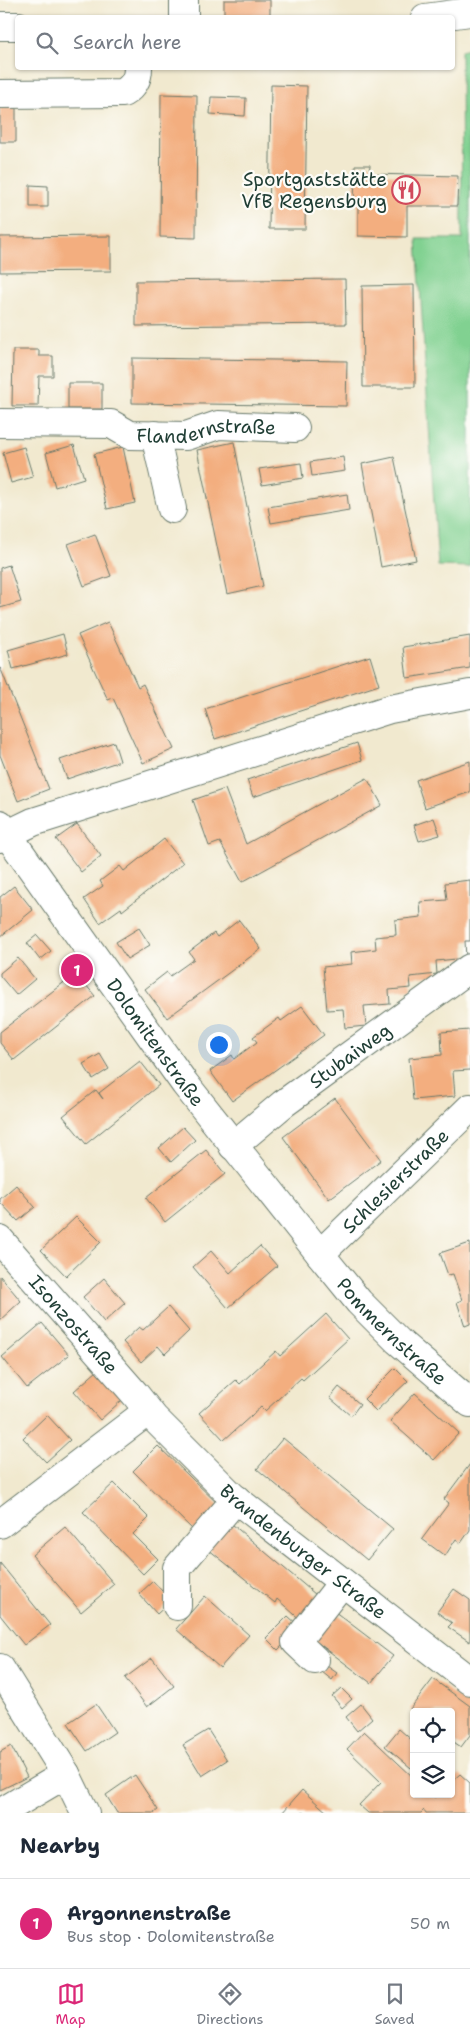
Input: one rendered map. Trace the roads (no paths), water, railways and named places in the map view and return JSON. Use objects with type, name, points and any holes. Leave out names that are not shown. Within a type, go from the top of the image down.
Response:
[{"type":"street","points":[[184,0],[184,15]]},
{"type":"street","points":[[448,15],[470,12]]},
{"type":"street","points":[[0,26],[15,26]]},
{"type":"street","points":[[0,94],[123,93],[132,88],[138,75],[138,70]]},
{"type":"street","name":"Flandernstraße","points":[[0,423],[111,424],[130,434],[186,436],[218,425],[294,428]]},
{"type":"street","points":[[155,434],[172,509]]},
{"type":"street","points":[[2,832],[132,789],[390,709],[470,694]]},
{"type":"street","name":"Dolomitenstraße","points":[[2,832],[185,1084],[320,1254]]},
{"type":"street","name":"Stubaiweg","points":[[233,1146],[283,1104],[470,968]]},
{"type":"street","name":"Schlesierstraße","points":[[320,1254],[470,1108]]},
{"type":"street","name":"Isonzostraße","points":[[0,1240],[129,1386],[148,1411]]},
{"type":"street","name":"Pommernstraße","points":[[320,1254],[359,1302],[398,1341],[470,1403]]},
{"type":"street","points":[[0,1524],[148,1411]]},
{"type":"street","name":"Brandenburger Straße","points":[[148,1411],[236,1499],[342,1583],[470,1680]]},
{"type":"street","points":[[177,1606],[177,1568],[236,1499]]},
{"type":"street","points":[[316,1660],[296,1642],[342,1583]]},
{"type":"street","points":[[0,1668],[66,1774],[85,1813]]},
{"type":"street","points":[[0,1813],[66,1774]]},
{"type":"place","name":"Sportgaststätte VfB Regensburg","points":[[406,190]]},
{"type":"place","name":"Argonnenstraße","points":[[77,970]]}]
